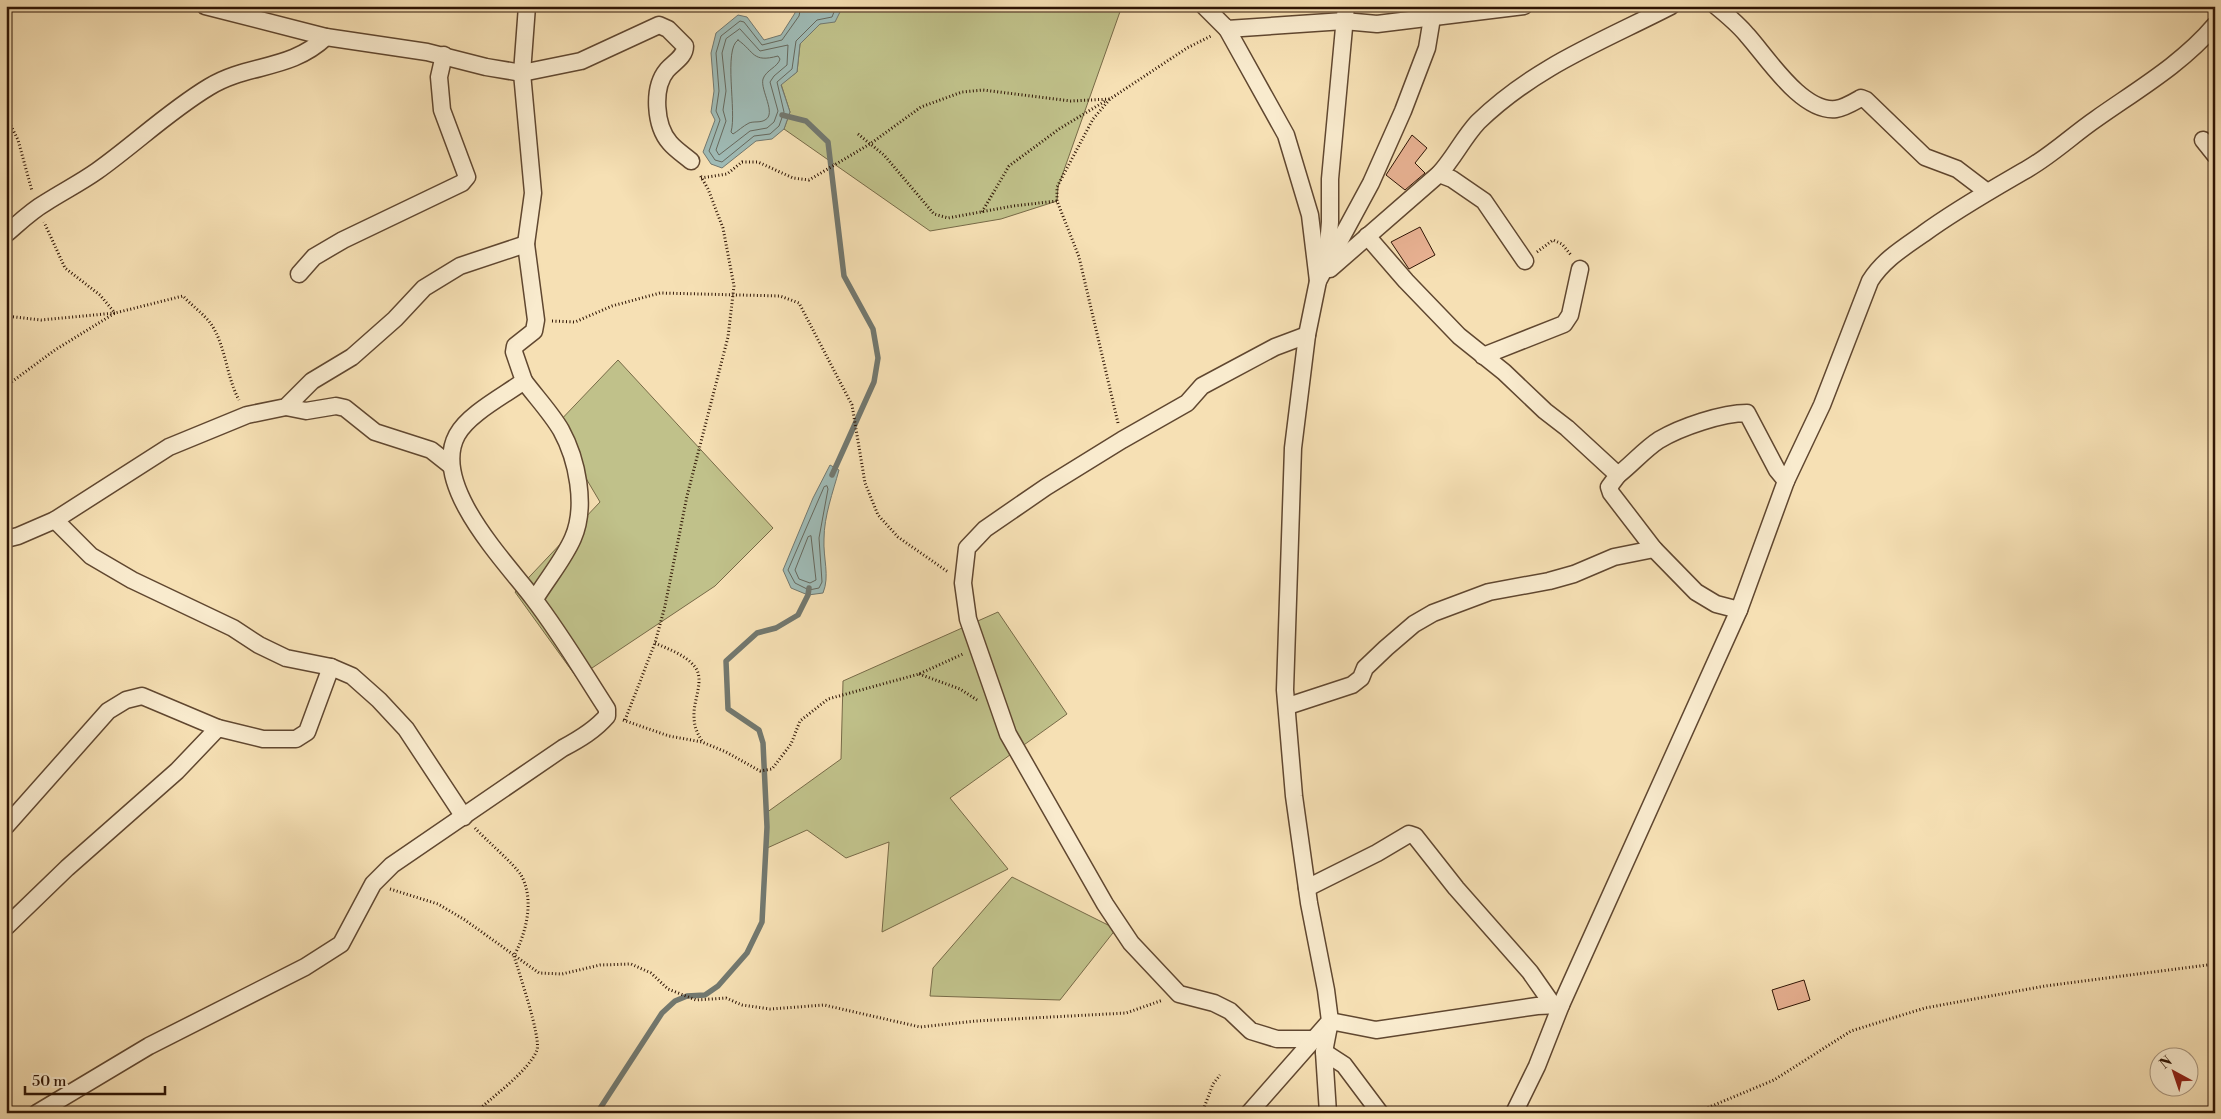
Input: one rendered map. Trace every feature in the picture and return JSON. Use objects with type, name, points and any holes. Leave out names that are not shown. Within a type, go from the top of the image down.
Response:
[{"type":"street","points":[[204,6],[326,36],[444,55],[486,67],[522,73],[582,61],[659,25],[668,29],[685,46],[685,51],[666,71],[660,89],[657,111],[670,143],[691,161]]},
{"type":"street","points":[[527,6],[522,73],[533,193],[526,244],[536,320],[534,331],[515,346],[514,352],[524,381],[561,430],[575,468],[579,501],[579,519],[573,538],[534,599]]},
{"type":"street","points":[[1204,6],[1227,29],[1286,136],[1310,215],[1318,282]]},
{"type":"street","points":[[1227,29],[1345,13],[1377,24],[1433,12],[1524,6]]},
{"type":"street","points":[[1318,282],[1366,236],[1439,174],[1452,160],[1477,123],[1548,67],[1592,43],[1670,6]]},
{"type":"street","points":[[1716,6],[1748,36],[1767,60],[1807,100],[1836,109],[1861,98],[1866,100],[1925,157],[1956,169],[1986,191]]},
{"type":"street","points":[[1328,1113],[1324,1052],[1330,1021],[1307,888],[1294,796],[1288,706],[1285,690],[1293,448],[1307,336],[1318,282],[1371,183],[1403,111],[1426,48],[1433,12]]},
{"type":"street","points":[[1326,265],[1345,13]]},
{"type":"street","points":[[1514,1113],[1537,1066],[1557,1005],[1739,610],[1786,481],[1822,405],[1876,270],[1889,257],[1986,191],[2030,167],[2098,118],[2134,95],[2200,43],[2215,25]]},
{"type":"street","points":[[6,234],[37,208],[98,171],[150,128],[209,86],[229,77],[287,62],[314,48],[326,36]]},
{"type":"street","points":[[299,274],[314,257],[343,240],[462,183],[467,177],[442,110],[439,77],[444,55]]},
{"type":"street","points":[[2203,140],[2215,154]]},
{"type":"street","points":[[1439,174],[1452,179],[1484,201],[1525,261]]},
{"type":"street","points":[[1366,236],[1459,336],[1504,372],[1545,411],[1618,474]]},
{"type":"street","points":[[286,407],[312,381],[352,357],[395,320],[424,288],[460,266],[526,244]]},
{"type":"street","points":[[1483,356],[1564,324],[1570,315],[1580,270]]},
{"type":"street","points":[[1307,336],[1284,343],[1229,370],[1202,386],[1187,403],[1046,487],[985,529],[967,548],[963,583],[966,610],[977,647],[1008,734],[1104,904],[1131,943],[1179,994],[1214,1003],[1230,1011],[1251,1031],[1277,1039],[1312,1040]]},
{"type":"street","points":[[38,1113],[149,1046],[305,967],[341,944],[373,884],[392,865],[563,748],[585,736],[607,716],[607,708],[534,599],[491,548],[473,518],[455,481],[450,465],[454,441],[466,422],[524,381]]},
{"type":"street","points":[[6,539],[18,536],[55,520],[169,447],[247,416],[286,407],[306,411],[336,406],[346,408],[375,432],[431,450],[450,465]]},
{"type":"street","points":[[1739,610],[1716,604],[1696,592],[1654,549],[1611,493],[1609,487],[1618,474],[1664,438],[1733,413],[1747,413],[1777,470],[1786,481]]},
{"type":"street","points":[[55,520],[90,556],[132,580],[234,628],[259,645],[286,658],[332,667],[352,676],[406,729],[464,817]]},
{"type":"street","points":[[1288,706],[1352,685],[1361,678],[1365,668],[1414,624],[1441,609],[1489,592],[1574,574],[1614,556],[1654,549]]},
{"type":"street","points":[[6,826],[108,711],[126,700],[142,696],[218,728],[263,739],[296,739],[307,732],[332,667]]},
{"type":"street","points":[[6,927],[67,868],[177,771],[218,728]]},
{"type":"street","points":[[1307,888],[1377,853],[1409,834],[1415,836],[1456,888],[1557,1005]]},
{"type":"street","points":[[1330,1021],[1376,1030],[1557,1005]]},
{"type":"street","points":[[1249,1113],[1330,1021]]},
{"type":"street","points":[[1324,1052],[1344,1065],[1380,1113]]},
{"type":"path","points":[[981,212],[1010,166],[1033,147],[1110,99],[1186,48],[1227,29]]},
{"type":"path","points":[[701,178],[727,174],[742,162],[758,162],[793,178],[808,180],[870,144],[921,107],[962,92],[983,90],[1071,101],[1110,99]]},
{"type":"path","points":[[1110,99],[1093,119],[1058,187],[1057,201],[1079,257],[1122,440]]},
{"type":"path","points":[[6,116],[18,140],[37,208],[65,268],[100,295],[115,313]]},
{"type":"path","points":[[858,134],[884,155],[934,214],[948,218],[1057,201]]},
{"type":"path","points":[[624,721],[651,658],[665,606],[686,496],[728,337],[734,286],[723,228],[708,189],[691,161]]},
{"type":"path","points":[[1525,261],[1553,240],[1562,244],[1580,270]]},
{"type":"path","points":[[536,320],[575,322],[612,306],[660,292],[780,296],[799,303],[852,405],[865,483],[878,515],[898,536],[963,583]]},
{"type":"path","points":[[6,316],[41,320],[115,313],[183,296],[210,324],[223,352],[230,383],[247,416]]},
{"type":"path","points":[[6,386],[55,350],[115,313]]},
{"type":"path","points":[[655,643],[679,655],[695,667],[699,678],[694,715],[695,729],[702,742]]},
{"type":"path","points":[[607,716],[669,736],[702,742],[726,752],[760,771],[772,769],[791,744],[800,721],[828,699],[918,674],[977,647]]},
{"type":"path","points":[[918,674],[960,689],[1001,713]]},
{"type":"path","points":[[464,817],[521,875],[529,907],[523,938],[514,956],[538,1048],[528,1065],[475,1113]]},
{"type":"path","points":[[373,884],[438,904],[465,920],[539,973],[562,974],[600,965],[631,964],[651,974],[668,989],[696,1000],[726,998],[742,1005],[770,1009],[824,1005],[920,1027],[976,1021],[1126,1013],[1179,994]]},
{"type":"path","points":[[1694,1113],[1702,1108],[1774,1080],[1851,1031],[1925,1008],[2045,986],[2215,964]]},
{"type":"path","points":[[1202,1113],[1206,1097],[1220,1075]]},
{"type":"green space","points":[[833,6],[1122,6],[1058,187],[1057,201],[1001,219],[930,231],[784,129],[790,112],[781,84],[797,72],[800,44],[820,24],[841,10]]},
{"type":"green space","points":[[618,360],[773,528],[715,586],[577,678],[515,592],[600,502],[555,426]]},
{"type":"green space","points":[[998,612],[1067,714],[950,798],[1008,869],[882,932],[889,842],[846,858],[807,830],[765,849],[766,813],[841,759],[843,681]]},
{"type":"green space","points":[[1012,877],[1116,929],[1060,1000],[930,996],[933,968]]},
{"type":"water","points":[[796,6],[833,6],[841,10],[835,22],[820,24],[800,44],[797,72],[781,85],[790,112],[784,129],[772,139],[756,141],[722,168],[711,164],[703,152],[715,120],[711,112],[714,91],[711,53],[716,33],[738,15],[747,17],[764,40],[781,35],[795,13]]},
{"type":"water","points":[[830,465],[839,470],[824,530],[825,587],[823,593],[808,595],[791,588],[783,570],[813,498]]},
{"type":"building","points":[[1412,135],[1427,148],[1415,163],[1425,173],[1405,190],[1386,175]]},
{"type":"building","points":[[1420,227],[1435,255],[1409,269],[1391,242]]},
{"type":"building","points":[[1804,980],[1810,1000],[1778,1010],[1772,990]]},
{"type":"waterway","points":[[782,115],[806,121],[828,142],[844,276],[873,329],[878,358],[874,382],[832,475]]},
{"type":"waterway","points":[[597,1113],[662,1013],[675,1001],[687,996],[705,995],[718,986],[747,953],[762,922],[767,827],[763,743],[759,730],[728,709],[726,661],[757,633],[776,628],[798,615],[808,595],[809,588]]}]
